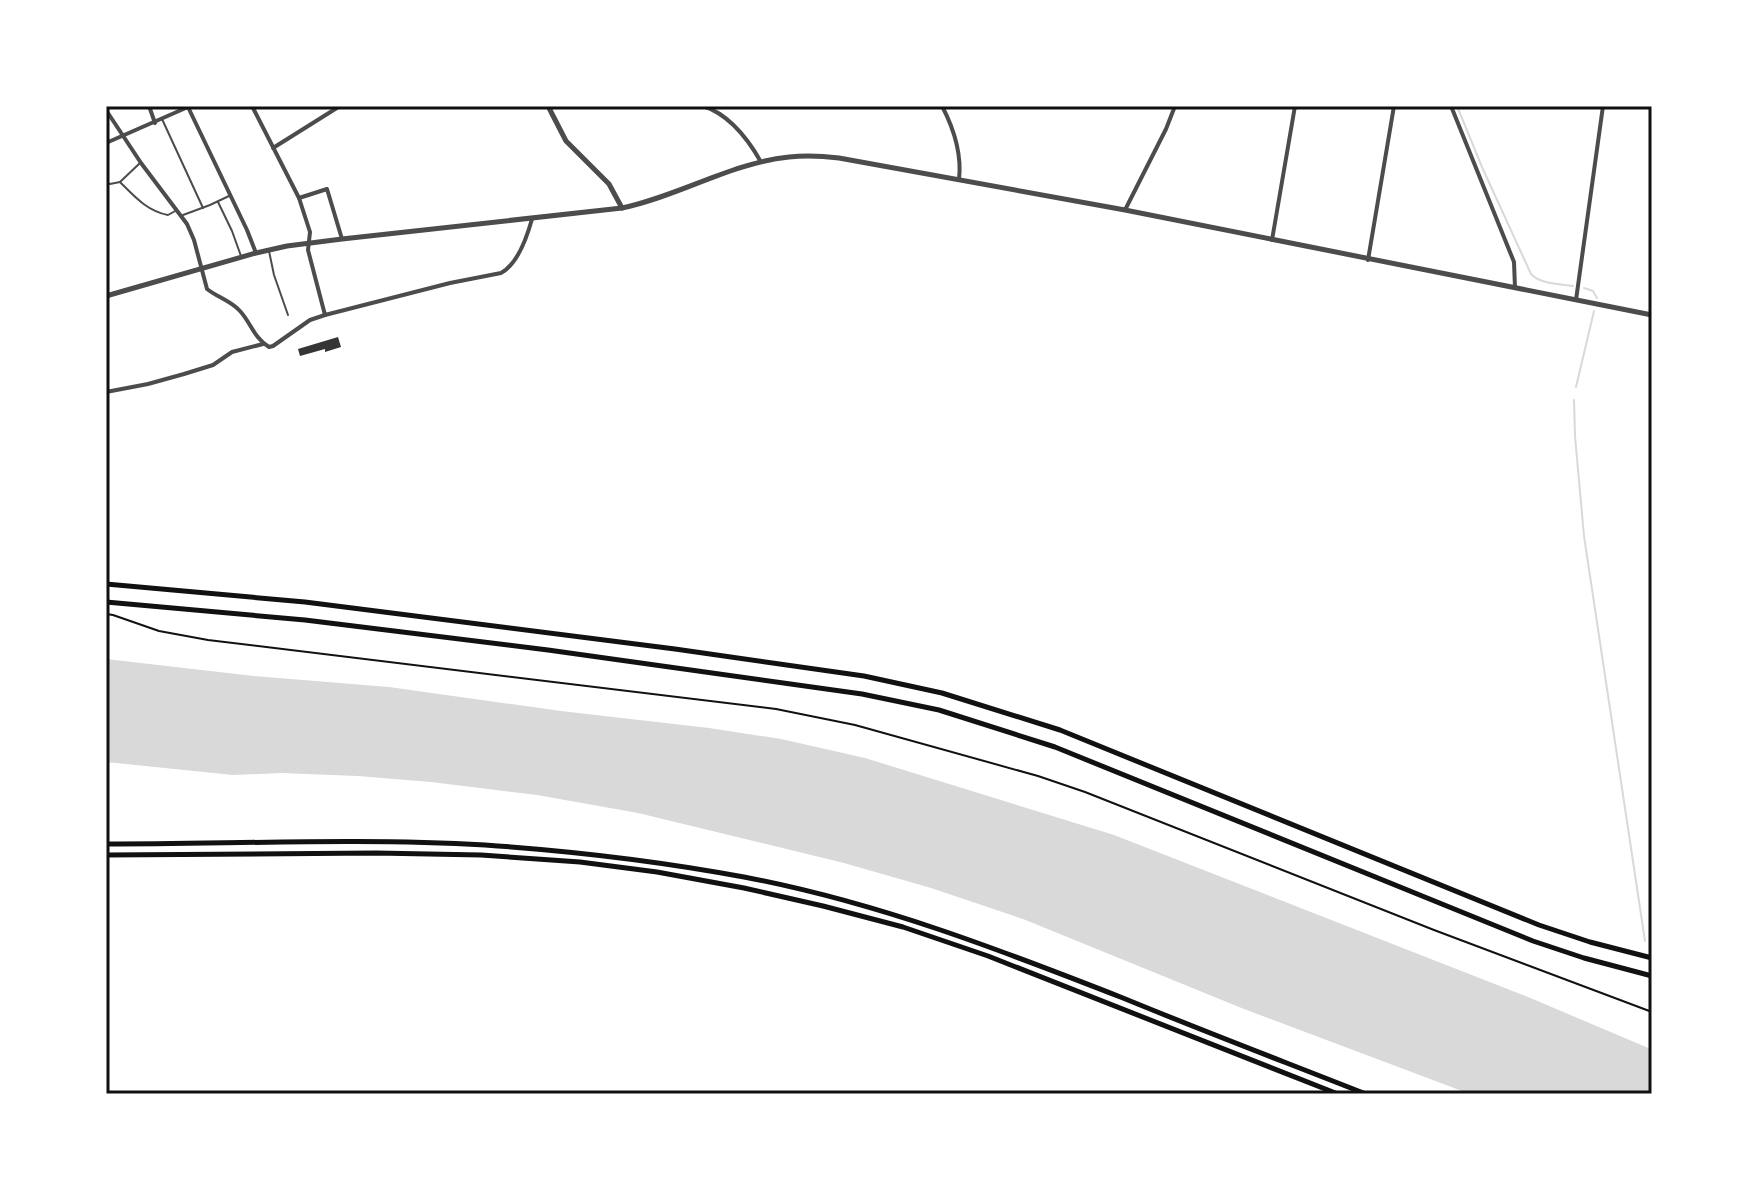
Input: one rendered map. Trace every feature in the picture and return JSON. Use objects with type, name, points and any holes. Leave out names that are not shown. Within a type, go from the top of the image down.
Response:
[{"type":"main road","points":[[106,584],[305,602],[689,651],[864,676],[942,693],[1060,730],[1539,925],[1652,958]]},
{"type":"main road","points":[[106,602],[305,620],[548,650],[862,694],[939,710],[1055,747],[1533,941],[1652,976]]},
{"type":"main road","points":[[106,844],[378,842],[482,845],[596,854],[747,878],[906,918],[993,947],[1366,1094]]},
{"type":"main road","points":[[106,855],[481,855],[580,862],[744,888],[903,927],[988,956],[1338,1094]]},
{"type":"street","points":[[149,106],[155,123]]},
{"type":"street","points":[[106,143],[189,106],[256,253]]},
{"type":"street","points":[[252,106],[299,198],[310,232],[310,261],[325,315]]},
{"type":"street","points":[[273,148],[340,106]]},
{"type":"street","points":[[548,106],[566,141],[609,184],[622,208]]},
{"type":"street","points":[[703,106],[719,113],[752,147],[761,162]]},
{"type":"street","points":[[942,106],[956,141],[959,180]]},
{"type":"street","points":[[1125,210],[1175,106]]},
{"type":"street","points":[[1272,240],[1295,106]]},
{"type":"street","points":[[1368,260],[1394,106]]},
{"type":"street","points":[[1451,106],[1514,262],[1515,288]]},
{"type":"street","points":[[1576,300],[1603,106]]},
{"type":"street","points":[[106,110],[141,163],[180,212],[194,240],[209,291],[240,311],[263,344],[269,347],[310,320],[325,315],[506,271],[525,239],[532,219]]},
{"type":"street","points":[[106,296],[269,250],[622,208],[663,197],[761,162],[817,156],[1125,210],[1652,315]]},
{"type":"street","points":[[299,198],[327,189],[342,239]]},
{"type":"street","points":[[106,392],[184,374],[213,365],[232,352],[263,344]]},
{"type":"lane","points":[[162,119],[203,208]]},
{"type":"lane","points":[[106,187],[108,183],[120,182],[141,163]]},
{"type":"lane","points":[[120,182],[155,212],[168,215],[203,208],[230,196]]},
{"type":"lane","points":[[218,202],[241,257]]},
{"type":"lane","points":[[269,250],[288,315]]},
{"type":"path","points":[[106,614],[159,631],[194,638],[776,709],[855,725],[1006,766],[1085,792],[1446,935],[1652,1012]]},
{"type":"shaded area","points":[[106,659],[389,687],[709,728],[781,739],[865,758],[1114,835],[1528,997],[1646,1047],[1652,1050],[1652,1094],[1470,1094],[1244,1009],[1023,919],[844,863],[638,813],[537,795],[431,782],[281,773],[233,775],[106,762]]},
{"type":"building","points":[[338,337],[341,347],[300,356],[298,349]]},
{"type":"waterway","points":[[1457,106],[1531,274],[1545,282],[1573,286]]},
{"type":"waterway","points":[[1584,288],[1593,291],[1597,298]]},
{"type":"waterway","points":[[1576,387],[1594,311]]},
{"type":"waterway","points":[[1574,400],[1584,536],[1645,941]]}]
